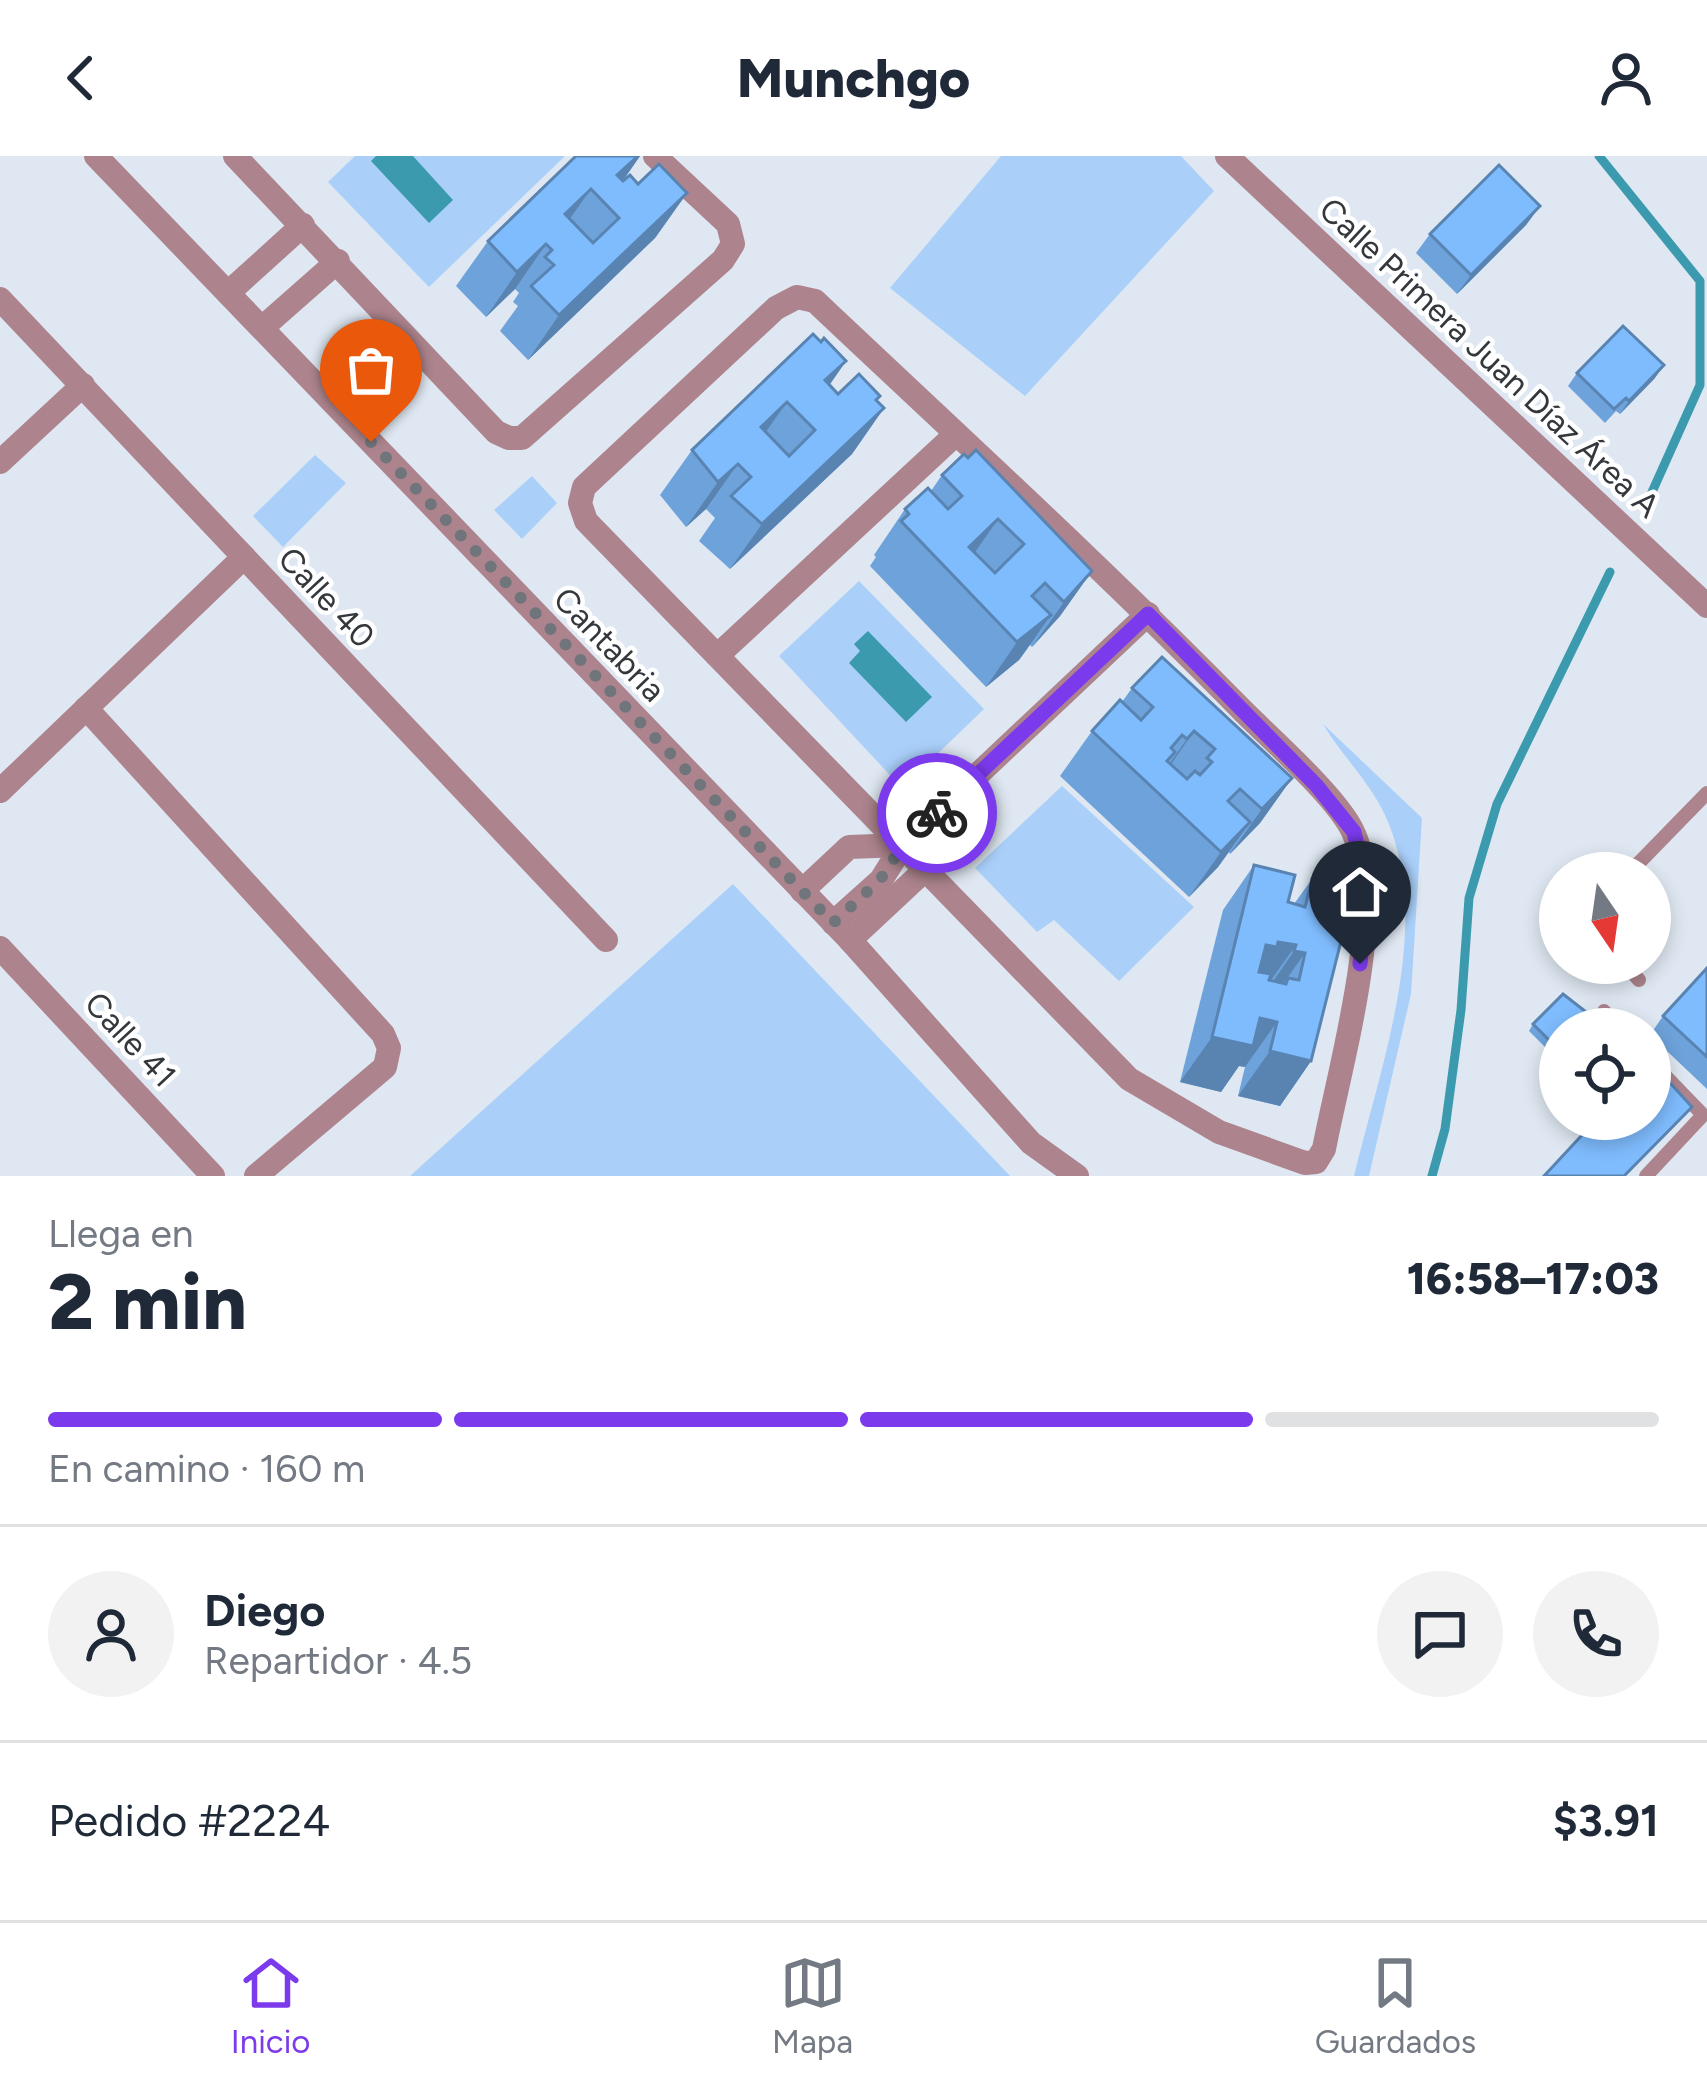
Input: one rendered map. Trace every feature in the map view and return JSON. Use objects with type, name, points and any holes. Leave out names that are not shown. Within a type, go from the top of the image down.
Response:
[{"type":"street","name":"Cantabria","points":[[96,156],[842,932],[1031,1143],[1077,1176]]},
{"type":"street","points":[[236,156],[496,432],[508,438],[522,438],[723,260],[733,244],[728,224],[655,156]]},
{"type":"street","name":"Calle Primera Juan Díaz Área A","points":[[1227,156],[1707,606]]},
{"type":"street","points":[[228,293],[303,224]]},
{"type":"street","points":[[267,334],[344,267]]},
{"type":"street","points":[[797,298],[814,301],[1148,614],[1316,785],[1354,832],[1367,889],[1360,964],[1324,1149],[1316,1162],[1305,1163],[1220,1132],[1129,1078],[586,521],[580,503],[584,487],[776,308],[797,298]]},
{"type":"street","name":"Calle 40","points":[[0,299],[606,940]]},
{"type":"street","points":[[0,462],[83,386]]},
{"type":"street","points":[[718,656],[956,434]]},
{"type":"street","points":[[0,791],[244,557]]},
{"type":"street","points":[[842,932],[903,845],[1148,614]]},
{"type":"street","points":[[86,708],[383,1034],[389,1048],[385,1067],[256,1176]]},
{"type":"street","points":[[802,891],[849,848],[903,845]]},
{"type":"street","points":[[842,932],[926,869]]},
{"type":"street","name":"Calle 41","points":[[0,948],[213,1176]]},
{"type":"lane","points":[[1650,852],[1707,793]]},
{"type":"lane","points":[[1646,1176],[1703,1115],[1671,1082]]},
{"type":"shaded area","points":[[355,156],[565,156],[429,287],[328,182]]},
{"type":"shaded area","points":[[376,156],[413,156],[453,200],[429,223],[371,161]]},
{"type":"shaded area","points":[[1001,156],[1181,156],[1214,191],[1025,396],[890,288]]},
{"type":"shaded area","points":[[315,455],[346,483],[283,547],[253,516]]},
{"type":"shaded area","points":[[532,476],[557,503],[522,539],[494,510]]},
{"type":"shaded area","points":[[859,581],[984,709],[902,788],[779,656]]},
{"type":"shaded area","points":[[868,631],[932,697],[906,722],[849,663],[860,651],[854,644]]},
{"type":"shaded area","points":[[1323,724],[1422,818],[1411,994],[1369,1176],[1354,1176],[1398,995],[1405,902],[1399,857],[1385,815]]},
{"type":"shaded area","points":[[1062,786],[1194,907],[1119,981],[1054,920],[1037,932],[975,868]]},
{"type":"shaded area","points":[[733,884],[1010,1176],[410,1176]]},
{"type":"building","points":[[576,156],[638,156],[617,175],[623,181],[630,175],[638,184],[659,164],[687,193],[559,315],[531,286],[554,265],[545,257],[552,250],[546,244],[517,272],[488,241]],"holes":[[[591,189],[619,218],[593,243],[565,214]]]},
{"type":"building","points":[[1499,165],[1540,206],[1471,275],[1430,234]]},
{"type":"building","points":[[1623,326],[1664,365],[1629,401],[1626,398],[1614,409],[1577,373]]},
{"type":"building","points":[[813,334],[821,342],[824,338],[846,361],[825,380],[838,394],[859,374],[880,396],[876,400],[884,408],[762,524],[731,496],[751,477],[738,464],[718,482],[692,450]],"holes":[[[787,402],[815,430],[789,456],[761,427]]]},
{"type":"building","points":[[976,450],[1092,571],[1064,602],[1045,583],[1032,596],[1051,615],[1017,642],[901,521],[909,514],[905,509],[928,488],[948,509],[962,496],[942,475],[964,454],[968,458]],"holes":[[[998,519],[1024,544],[995,573],[969,547]]]},
{"type":"building","points":[[1162,657],[1292,778],[1262,809],[1240,789],[1228,801],[1250,822],[1221,852],[1092,731],[1120,700],[1141,720],[1153,707],[1132,688]],"holes":[[[1194,731],[1215,749],[1207,758],[1212,762],[1200,775],[1195,771],[1187,779],[1167,761],[1182,735],[1187,739]]]},
{"type":"building","points":[[1254,865],[1295,875],[1288,902],[1305,907],[1312,879],[1354,889],[1311,1061],[1270,1051],[1277,1022],[1260,1018],[1253,1046],[1212,1037]],"holes":[[[1266,945],[1296,945],[1294,951],[1305,953],[1299,980],[1288,978],[1286,984],[1259,972]]]},
{"type":"building","points":[[1707,968],[1707,1057],[1671,1023],[1670,1008]]},
{"type":"building","points":[[1563,994],[1581,1008],[1549,1008]]},
{"type":"building","points":[[1671,1084],[1692,1107],[1671,1128]]},
{"type":"building","points":[[1577,1140],[1659,1140],[1624,1176],[1544,1176]]},
{"type":"waterway","points":[[1599,156],[1700,281],[1700,385],[1648,501]]},
{"type":"waterway","points":[[1432,1176],[1445,1129],[1461,1010],[1469,898],[1497,804],[1610,572]]},
{"type":"way so far","points":[[371,442],[833,923],[880,880],[903,845],[937,813]]},
{"type":"route","points":[[937,813],[1148,614],[1316,785],[1354,832],[1367,889],[1360,964]]}]
